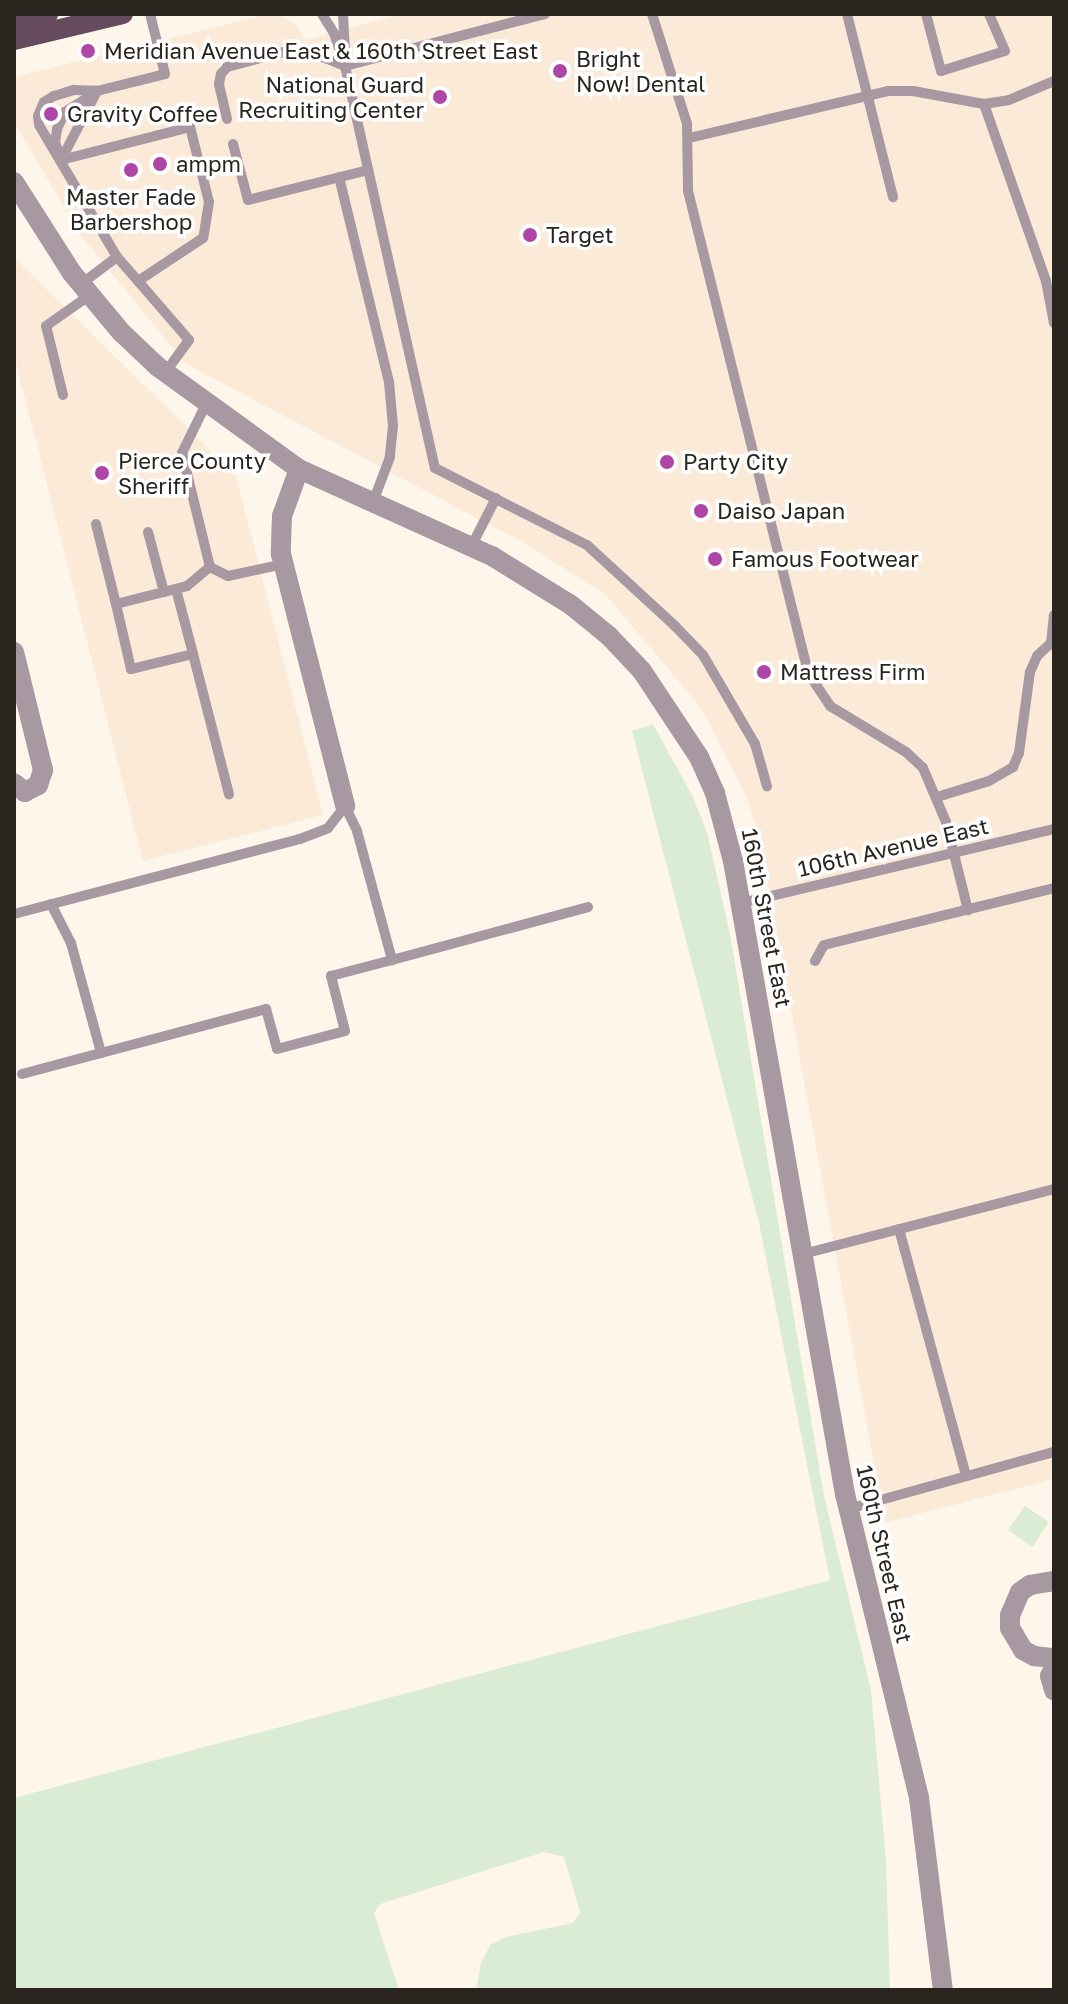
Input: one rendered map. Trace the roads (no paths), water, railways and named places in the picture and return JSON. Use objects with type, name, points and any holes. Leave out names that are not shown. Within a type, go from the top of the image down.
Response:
[{"type":"main road","points":[[14,22],[48,14]]},
{"type":"main road","points":[[14,40],[123,14]]},
{"type":"street","name":"160th Street East","points":[[15,184],[86,290],[121,332],[165,373],[299,469],[535,579],[609,636],[642,671],[684,732],[715,793],[741,903],[848,1509],[919,1798],[943,1990]]},
{"type":"street","points":[[299,469],[282,516],[284,564],[345,806]]},
{"type":"street","points":[[14,652],[43,770],[38,785],[25,792],[14,783]]},
{"type":"street","points":[[1054,1581],[1030,1585],[1020,1592],[1010,1615],[1015,1640],[1023,1650],[1034,1656],[1054,1658]]},
{"type":"street","points":[[1054,1668],[1050,1676],[1054,1690]]},
{"type":"lane","points":[[150,14],[165,74],[97,91],[74,90],[44,102],[39,125],[117,257],[189,340],[165,373]]},
{"type":"lane","points":[[322,14],[334,33],[345,66],[435,468],[587,545],[675,626],[703,655],[755,744],[767,786]]},
{"type":"lane","points":[[343,14],[345,66]]},
{"type":"lane","points":[[227,119],[219,84],[221,74],[227,67],[291,50],[313,53],[345,66],[545,14]]},
{"type":"lane","points":[[652,14],[689,138],[688,191],[808,673],[830,706],[906,752],[923,768],[937,797],[968,910]]},
{"type":"lane","points":[[847,14],[893,197]]},
{"type":"lane","points":[[927,17],[941,71],[1005,51],[990,16]]},
{"type":"lane","points":[[689,138],[868,96],[913,91],[984,104],[1009,100],[1054,81]]},
{"type":"lane","points":[[61,160],[97,91]]},
{"type":"lane","points":[[61,160],[55,142],[65,112],[97,91]]},
{"type":"lane","points":[[984,104],[1046,281],[1054,323]]},
{"type":"lane","points":[[61,160],[190,127],[209,202],[203,238],[138,281]]},
{"type":"lane","points":[[233,144],[248,200],[368,170]]},
{"type":"lane","points":[[339,177],[389,382],[393,426],[390,457],[373,502]]},
{"type":"lane","points":[[63,395],[46,326],[117,257]]},
{"type":"lane","points":[[206,404],[182,453],[210,567],[228,576],[284,564]]},
{"type":"lane","points":[[471,547],[496,498]]},
{"type":"lane","points":[[96,524],[131,669],[193,654]]},
{"type":"lane","points":[[148,532],[193,654],[229,794]]},
{"type":"lane","points":[[116,604],[187,586],[210,567]]},
{"type":"lane","points":[[937,797],[989,781],[1013,767],[1019,753],[1030,672],[1037,656],[1053,643],[1054,615]]},
{"type":"lane","points":[[14,914],[300,839],[328,828],[345,806],[357,831],[392,960]]},
{"type":"lane","name":"106th Avenue East","points":[[741,903],[1054,829]]},
{"type":"lane","points":[[815,961],[824,945],[1054,888]]},
{"type":"lane","points":[[51,904],[71,943],[101,1053]]},
{"type":"lane","points":[[22,1074],[266,1009],[277,1049],[345,1031],[331,976],[588,907]]},
{"type":"lane","points":[[803,1254],[1054,1189]]},
{"type":"lane","points":[[899,1229],[966,1476]]},
{"type":"lane","points":[[848,1509],[1054,1452]]},
{"type":"place","name":"Meridian Avenue East & 160th Street East","points":[[88,51]]},
{"type":"place","name":"Bright Now! Dental","points":[[560,71]]},
{"type":"place","name":"National Guard Recruiting Center","points":[[440,97]]},
{"type":"place","name":"Gravity Coffee","points":[[51,114]]},
{"type":"place","name":"ampm","points":[[160,164]]},
{"type":"place","name":"Master Fade Barbershop","points":[[131,170]]},
{"type":"place","name":"Target","points":[[530,235]]},
{"type":"place","name":"Party City","points":[[667,462]]},
{"type":"place","name":"Pierce County Sheriff","points":[[102,473]]},
{"type":"place","name":"Daiso Japan","points":[[701,511]]},
{"type":"place","name":"Famous Footwear","points":[[715,559]]},
{"type":"place","name":"Mattress Firm","points":[[764,672]]}]
